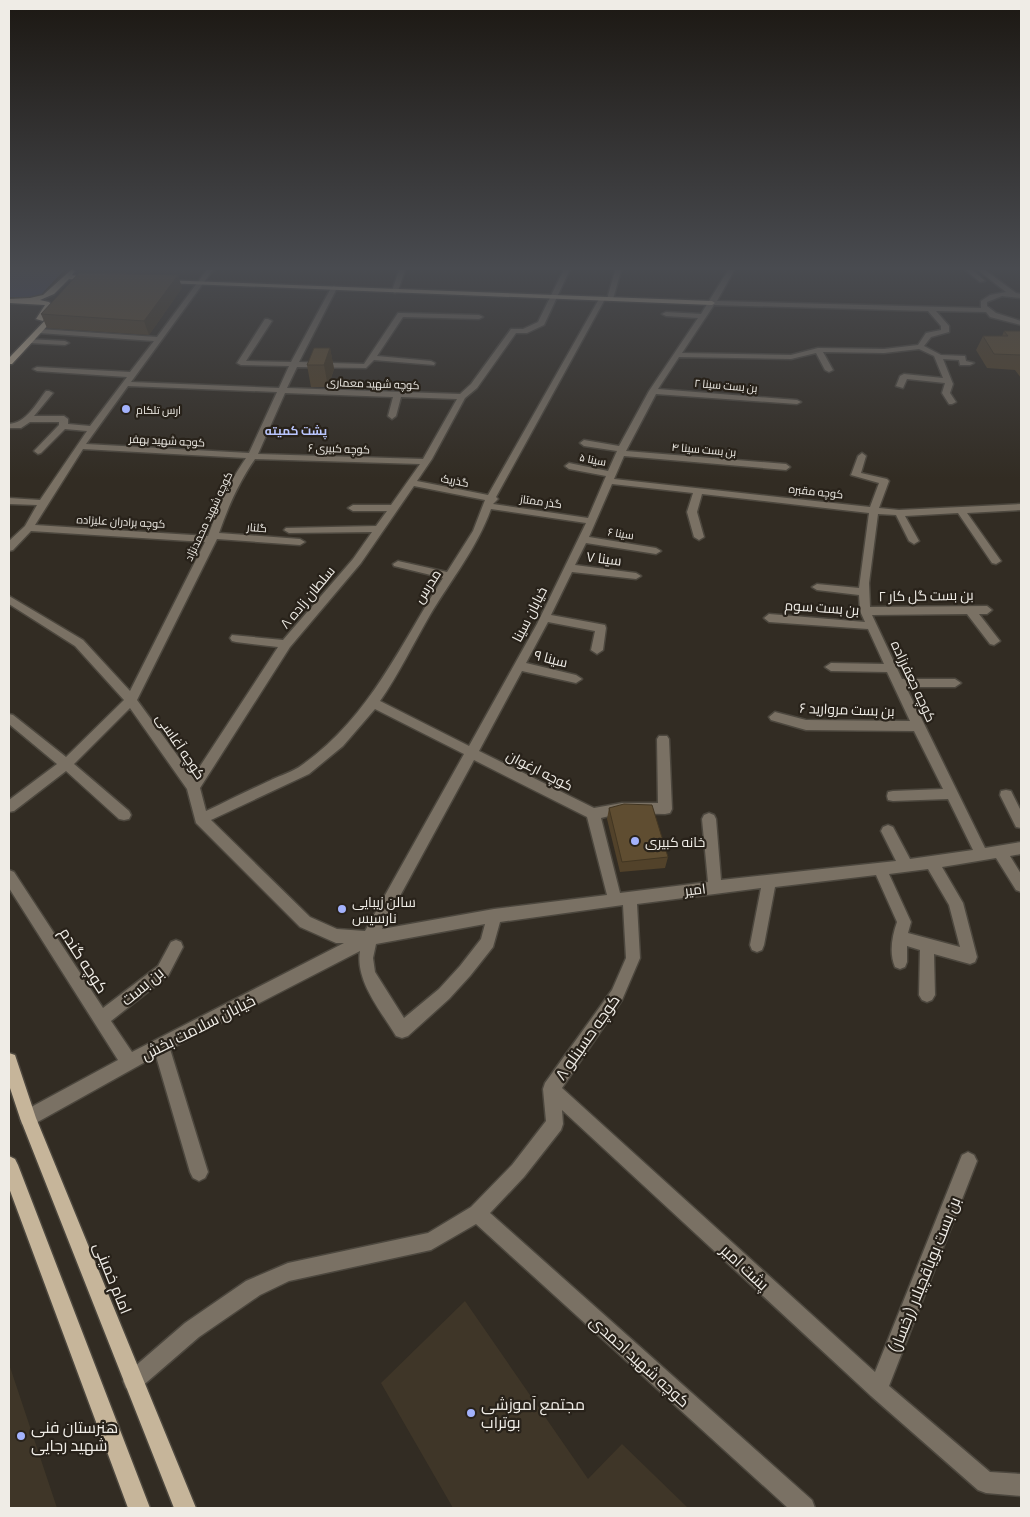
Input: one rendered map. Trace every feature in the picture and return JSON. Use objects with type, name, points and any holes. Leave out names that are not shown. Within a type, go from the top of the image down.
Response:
[{"type":"main road","points":[[9,351],[22,338]]},
{"type":"main road","points":[[9,362],[32,338]]},
{"type":"main road","name":"امام خمینی","points":[[9,1061],[28,1118],[185,1508]]},
{"type":"main road","points":[[9,1165],[139,1508]]},
{"type":"street","points":[[141,338],[159,339]]},
{"type":"street","points":[[257,338],[241,363],[366,366],[386,338]]},
{"type":"street","name":"کوچه شهید محمدنژاد","points":[[9,808],[66,764],[131,700],[213,537],[224,506],[241,472],[252,456],[308,338]]},
{"type":"street","name":"سلطان زاده ۸","points":[[192,786],[286,644],[357,561],[426,462],[462,397],[474,386],[509,338]]},
{"type":"street","name":"مدرس","points":[[201,819],[304,770],[339,743],[373,703],[390,678],[424,616],[478,531],[490,503],[584,338]]},
{"type":"street","name":"خیابان سینا","points":[[369,938],[520,666],[592,521],[621,451],[653,391],[687,338]]},
{"type":"street","points":[[920,347],[927,338]]},
{"type":"street","points":[[11,542],[29,528],[42,503],[80,446],[159,339]]},
{"type":"street","points":[[30,340],[65,343]]},
{"type":"street","points":[[676,355],[791,357],[818,350],[884,351],[920,347],[937,355],[948,381],[946,393],[952,402]]},
{"type":"street","points":[[818,350],[829,370]]},
{"type":"street","points":[[747,357],[752,367]]},
{"type":"street","points":[[373,358],[431,362]]},
{"type":"street","points":[[938,358],[962,358],[963,363],[970,363]]},
{"type":"street","points":[[37,369],[133,375]]},
{"type":"street","points":[[900,386],[904,376],[948,381]]},
{"type":"street","name":"کوچه شهید معماری","points":[[126,384],[462,397]]},
{"type":"street","name":"بن بست سینا ۲","points":[[653,391],[797,402]]},
{"type":"street","points":[[9,426],[18,426],[28,419],[49,394]]},
{"type":"street","points":[[392,416],[398,395]]},
{"type":"street","points":[[28,419],[64,419],[63,426],[38,451]]},
{"type":"street","points":[[63,426],[93,429]]},
{"type":"street","name":"بن بست سینا ۴","points":[[584,443],[621,451],[786,467]]},
{"type":"street","name":"کوچه شهید بهفر","points":[[80,446],[252,456]]},
{"type":"street","name":"کوچه کبیری ۶","points":[[252,456],[426,462]]},
{"type":"street","name":"کوچه جعفرزاده","points":[[862,456],[856,475],[884,481],[874,510],[864,592],[865,611],[918,726],[982,855]]},
{"type":"street","name":"سینا ۵","points":[[570,466],[610,477]]},
{"type":"street","name":"کوچه مقبره","points":[[610,477],[698,490],[899,513],[1021,507]]},
{"type":"street","name":"گذریک","points":[[412,483],[490,503]]},
{"type":"street","points":[[698,490],[692,512],[699,537]]},
{"type":"street","points":[[9,501],[42,503]]},
{"type":"street","name":"گذر ممتاز","points":[[490,503],[592,521]]},
{"type":"street","points":[[353,508],[395,508]]},
{"type":"street","points":[[961,511],[996,561]]},
{"type":"street","points":[[899,513],[914,541]]},
{"type":"street","name":"کوچه برادران علیزاده","points":[[29,528],[213,537]]},
{"type":"street","points":[[289,530],[380,529]]},
{"type":"street","name":"گلنار","points":[[213,537],[300,542]]},
{"type":"street","name":"سینا ۶","points":[[583,539],[656,551]]},
{"type":"street","points":[[398,564],[450,576]]},
{"type":"street","name":"سینا ۷","points":[[569,568],[636,576]]},
{"type":"street","points":[[817,587],[864,592]]},
{"type":"street","name":"کوچه آغاسی","points":[[9,599],[79,643],[131,700],[192,786],[201,819]]},
{"type":"street","points":[[970,610],[994,641]]},
{"type":"street","name":"بن بست گل کار ۲","points":[[865,611],[987,610]]},
{"type":"street","points":[[545,618],[601,628],[596,650]]},
{"type":"street","name":"بن بست سوم","points":[[769,618],[872,626]]},
{"type":"street","points":[[236,638],[286,644]]},
{"type":"street","name":"سینا ۹","points":[[520,666],[576,679]]},
{"type":"street","points":[[831,666],[891,668]]},
{"type":"street","points":[[898,682],[955,683]]},
{"type":"street","name":"کوچه ارغوان","points":[[373,703],[594,814]]},
{"type":"street","name":"بن بست مروارید ۶","points":[[775,717],[806,725],[918,726]]},
{"type":"street","points":[[9,718],[66,764],[124,815]]},
{"type":"street","points":[[594,814],[622,808],[665,809],[663,739]]},
{"type":"street","points":[[893,796],[952,794]]},
{"type":"street","points":[[1006,795],[1021,823]]},
{"type":"street","name":"کوچه حسینلو ۸","points":[[551,1089],[617,995],[633,958],[623,898],[594,814]]},
{"type":"street","points":[[201,819],[305,922],[336,936],[369,938],[366,958],[368,974],[402,1030],[444,994],[465,971],[488,942],[494,916]]},
{"type":"street","points":[[708,819],[715,887]]},
{"type":"street","points":[[888,830],[906,866]]},
{"type":"street","name":"امیر","points":[[369,938],[494,916],[623,898],[932,863],[1021,848]]},
{"type":"street","points":[[1000,852],[1021,886]]},
{"type":"street","points":[[899,937],[970,957],[956,903],[932,863]]},
{"type":"street","points":[[880,869],[904,922],[899,937],[900,962]]},
{"type":"street","name":"کوچه گندم","points":[[9,876],[129,1063]]},
{"type":"street","points":[[757,945],[769,881]]},
{"type":"street","name":"خیابان سلامت بخش","points":[[28,1118],[161,1045],[369,938]]},
{"type":"street","points":[[927,946],[927,995]]},
{"type":"street","name":"بن بست","points":[[101,1019],[163,971],[176,947]]},
{"type":"street","points":[[161,1045],[199,1172]]},
{"type":"street","points":[[133,1381],[192,1330],[253,1288],[288,1272],[431,1241],[477,1213],[518,1171],[555,1124],[551,1089]]},
{"type":"street","name":"پشت امیر","points":[[551,1089],[878,1389],[986,1482],[1021,1485]]},
{"type":"street","name":"بن بست بویاقچیلار (رخسار)","points":[[878,1389],[968,1161]]},
{"type":"street","name":"کوچه شهید احمدی","points":[[477,1213],[804,1508]]},
{"type":"shaded area","name":"مجتمع آموزشی بوتراب","points":[[465,1301],[588,1479],[622,1444],[688,1508],[453,1508],[381,1383]]},
{"type":"shaded area","name":"هنرستان فنی شهید رجایی","points":[[9,1364],[57,1508],[9,1508]]},
{"type":"building","points":[[984,338],[1021,338],[1021,355],[994,354]]},
{"type":"building","points":[[314,348],[330,348],[324,365],[307,365]]},
{"type":"building","name":"خانه کبیری","points":[[624,804],[652,805],[668,857],[622,862],[609,808]]},
{"type":"place","name":"ارس تلکام","points":[[126,409]]},
{"type":"place","name":"خانه کبیری","points":[[635,841]]},
{"type":"place","name":"سالن زیبایی نارسیس","points":[[342,909]]},
{"type":"place","name":"مجتمع آموزشی بوتراب","points":[[471,1413]]},
{"type":"place","name":"هنرستان فنی شهید رجایی","points":[[21,1436]]},
{"type":"district","name":"پشت کمیته","points":[[296,430]]}]
